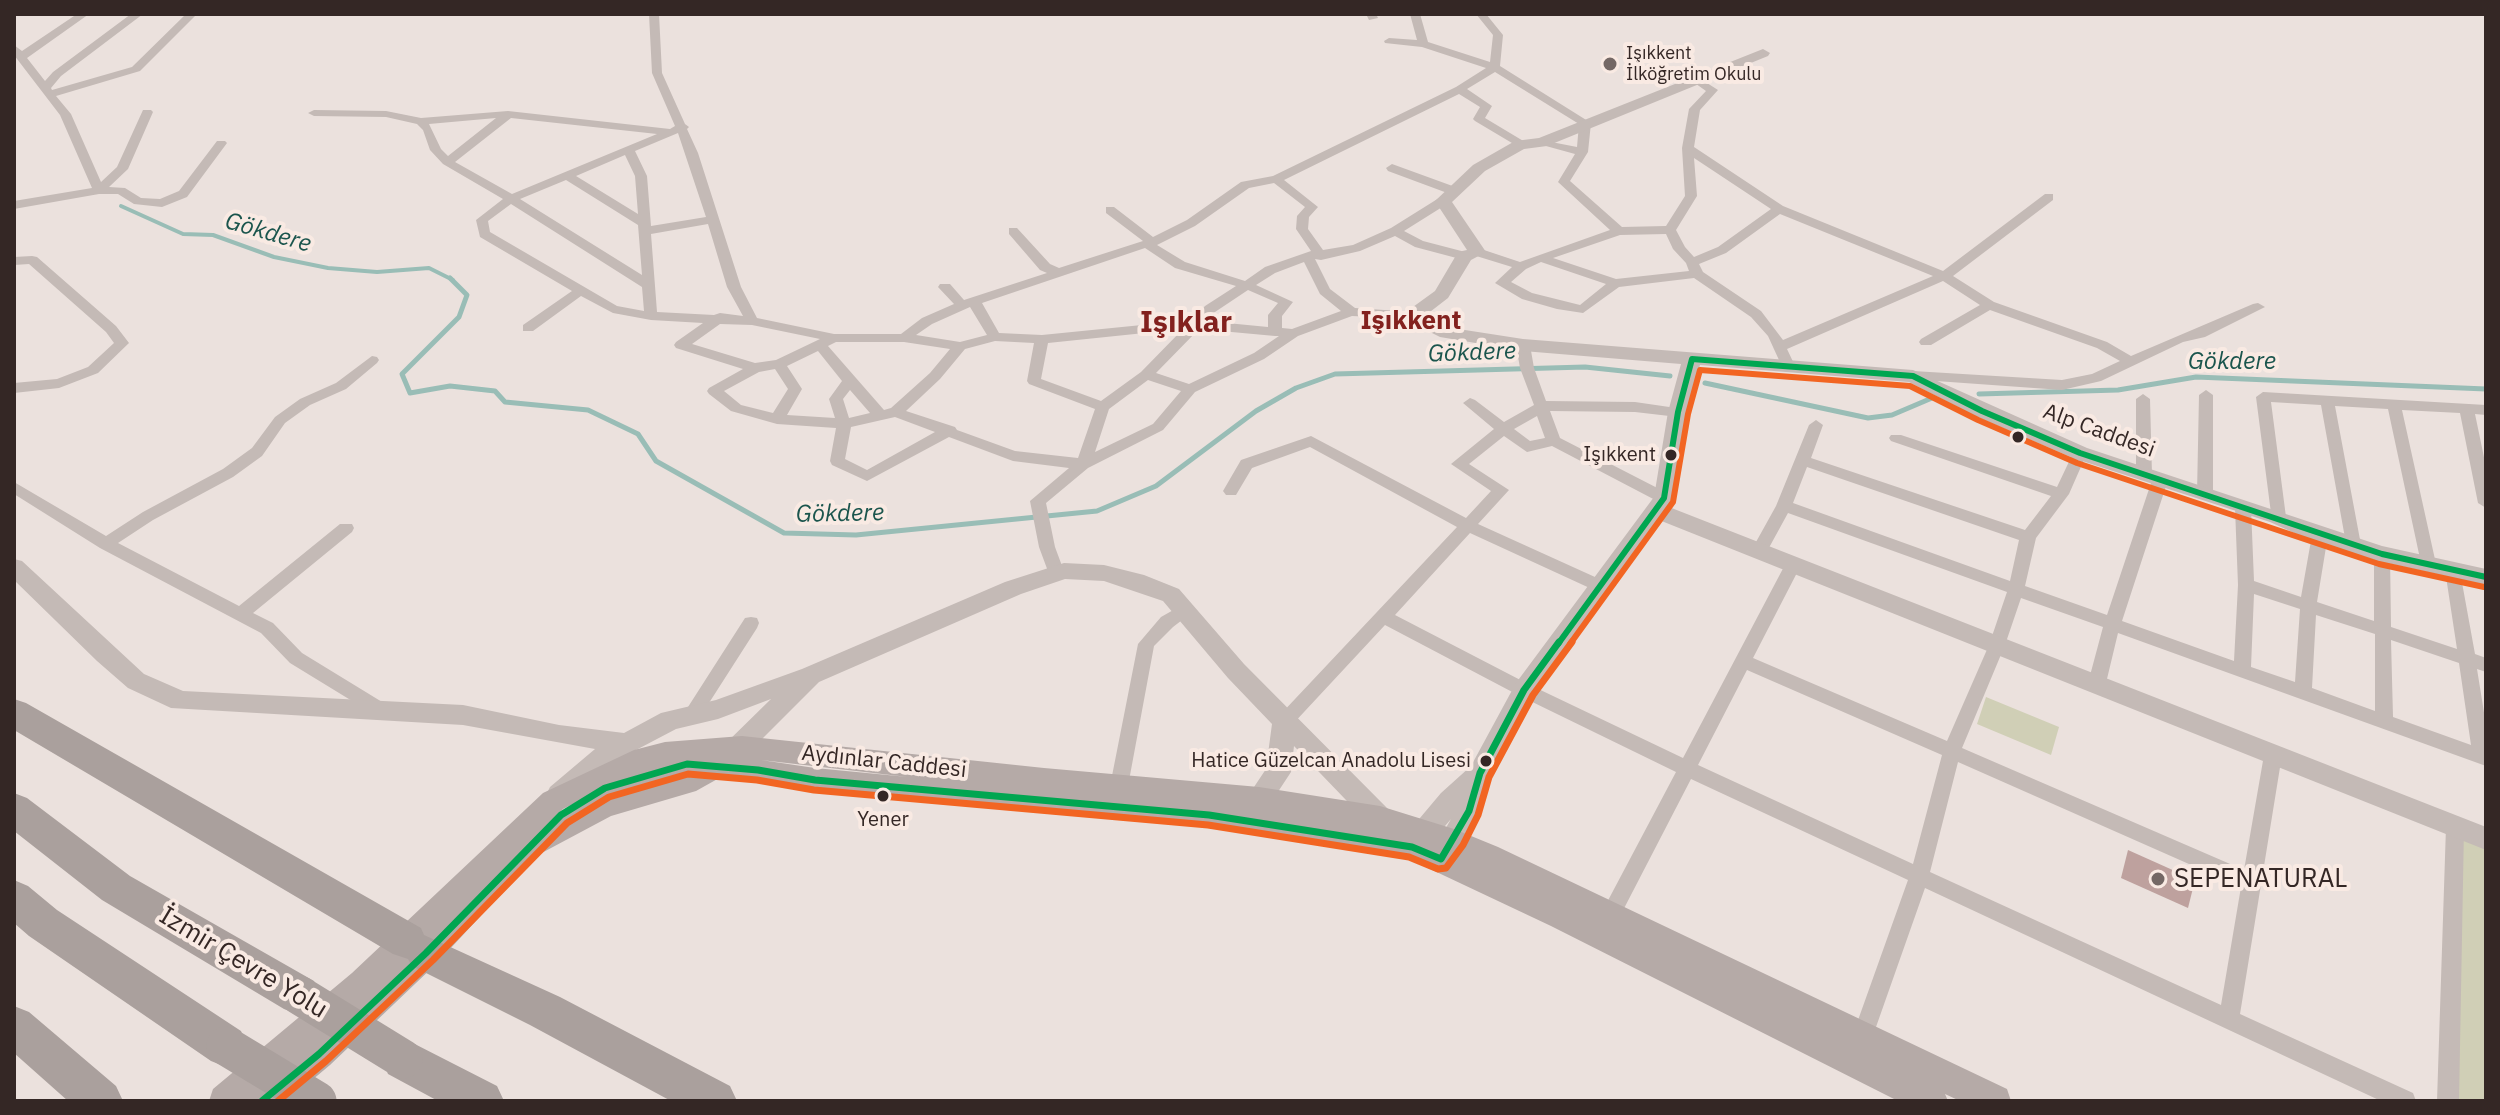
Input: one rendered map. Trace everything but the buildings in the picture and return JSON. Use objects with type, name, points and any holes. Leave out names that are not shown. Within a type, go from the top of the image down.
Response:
[{"type":"highway","points":[[14,713],[417,947],[715,1101]]},
{"type":"highway","name":"İzmir Çevre Yolu","points":[[14,809],[116,888],[403,1059],[482,1101]]},
{"type":"highway","points":[[14,898],[43,923],[226,1046],[317,1101]]},
{"type":"highway","points":[[14,1026],[101,1101]]},
{"type":"main road","name":"Aydınlar Caddesi","points":[[417,947],[553,801],[634,761],[665,753],[743,743],[1259,799],[1380,818],[1418,839]]},
{"type":"main road","name":"Aydınlar Caddesi","points":[[417,947],[561,815],[605,788],[687,764],[717,765],[815,780],[1209,815],[1418,839]]},
{"type":"main road","points":[[1418,839],[1611,914],[1995,1101]]},
{"type":"main road","points":[[1448,850],[1932,1101]]},
{"type":"main road","points":[[225,1101],[363,983],[417,947]]},
{"type":"main road","points":[[262,1101],[319,1054],[417,947]]},
{"type":"street","points":[[84,14],[17,53],[65,114],[99,190]]},
{"type":"street","points":[[48,90],[57,74],[138,14]]},
{"type":"street","points":[[48,90],[136,69],[192,14]]},
{"type":"street","points":[[654,14],[657,73],[713,220],[734,287],[752,321]]},
{"type":"street","points":[[1415,14],[1423,44]]},
{"type":"street","points":[[1481,14],[1498,35],[1495,67]]},
{"type":"street","points":[[1389,41],[1423,44],[1495,67],[1585,123]]},
{"type":"street","points":[[1541,143],[1763,53]]},
{"type":"street","points":[[904,338],[927,321],[968,304],[1149,243],[1191,223],[1245,185],[1276,179],[1460,89],[1495,67]]},
{"type":"street","points":[[1670,230],[1691,196],[1688,148],[1695,109],[1713,90],[1696,79]]},
{"type":"street","points":[[1460,89],[1486,106],[1479,119],[1521,144]]},
{"type":"street","points":[[99,190],[122,169],[147,112]]},
{"type":"street","points":[[314,113],[386,114],[421,121],[508,114],[677,130]]},
{"type":"street","points":[[447,162],[508,114]]},
{"type":"street","points":[[421,121],[428,129],[436,150],[447,162],[647,284]]},
{"type":"street","points":[[1585,123],[1582,152],[1564,182],[1619,231]]},
{"type":"street","points":[[677,130],[511,199],[482,220],[484,234],[613,309],[651,316],[720,317],[752,321],[827,341],[904,338],[960,346],[995,337],[1042,339],[1195,324],[1293,333]]},
{"type":"street","points":[[14,205],[99,190],[121,191],[149,205],[173,199],[183,194],[221,143]]},
{"type":"street","points":[[1083,464],[1103,407],[1146,375],[1210,309],[1246,285],[1270,270],[1314,256],[1356,248],[1395,231],[1449,196],[1479,168],[1521,144],[1541,143],[1582,152]]},
{"type":"street","points":[[1688,148],[1779,209],[1944,276],[1989,305],[2102,345],[2130,361]]},
{"type":"street","points":[[629,151],[641,176],[651,316]]},
{"type":"street","points":[[1392,168],[1449,196],[1470,254]]},
{"type":"street","points":[[569,177],[644,227],[713,220]]},
{"type":"street","points":[[1276,179],[1312,207],[1303,216],[1302,229],[1325,291],[1351,312]]},
{"type":"street","points":[[1779,347],[1944,276],[2049,197]]},
{"type":"street","points":[[1670,230],[1619,231],[1521,266],[1502,283],[1527,296],[1583,309],[1615,283],[1694,268],[1779,209]]},
{"type":"street","points":[[1110,210],[1180,265],[1246,285],[1286,302],[1275,315],[1275,332]]},
{"type":"street","points":[[1670,230],[1679,249],[1694,268],[1756,314],[1779,347],[1789,368]]},
{"type":"street","points":[[1013,231],[1045,267],[1061,274]]},
{"type":"street","points":[[1395,231],[1419,244],[1521,266]]},
{"type":"street","points":[[1057,574],[1047,547],[1038,501],[1083,464],[1158,427],[1190,389],[1259,356],[1293,333],[1351,312],[1413,316],[1442,294],[1470,254]]},
{"type":"street","points":[[1540,258],[1615,283]]},
{"type":"street","points":[[14,261],[32,260],[111,329],[122,343],[93,370],[59,383],[14,388]]},
{"type":"street","points":[[945,287],[968,304],[995,337]]},
{"type":"street","points":[[528,328],[581,290]]},
{"type":"street","points":[[1926,342],[1989,305]]},
{"type":"street","points":[[1913,376],[2062,385],[2096,378],[2179,339],[2200,334],[2258,307]]},
{"type":"street","name":"Alp Caddesi","points":[[1413,316],[1447,333],[1523,345],[1913,376],[1982,411],[2080,453],[2382,554],[2486,577]]},
{"type":"street","points":[[720,317],[681,345],[755,368]]},
{"type":"street","points":[[1042,339],[1034,381],[1103,407]]},
{"type":"street","points":[[827,341],[779,364],[755,368],[714,391],[736,408],[777,419],[844,424],[896,412],[1013,456],[1083,464]]},
{"type":"street","points":[[827,341],[850,381],[880,415]]},
{"type":"street","points":[[1523,345],[1527,368],[1554,441],[1660,504],[1793,565],[2486,839]]},
{"type":"street","points":[[896,412],[935,376],[960,346]]},
{"type":"street","points":[[1448,850],[1469,811],[1480,773],[1524,690],[1660,504],[1692,359]]},
{"type":"street","points":[[106,544],[148,516],[228,473],[257,452],[280,420],[305,402],[341,386],[372,360]]},
{"type":"street","points":[[777,419],[795,389],[779,364]]},
{"type":"street","points":[[1146,375],[1190,389]]},
{"type":"street","points":[[850,381],[836,399],[844,424],[837,461],[867,476],[950,430]]},
{"type":"street","points":[[2205,494],[2206,395]]},
{"type":"street","points":[[2278,517],[2263,397],[2486,410]]},
{"type":"street","points":[[2097,683],[2152,477],[2143,399]]},
{"type":"street","points":[[2327,401],[2353,545]]},
{"type":"street","points":[[1470,403],[1527,447],[1554,441]]},
{"type":"street","points":[[2394,405],[2428,564]]},
{"type":"street","points":[[1259,799],[1278,772],[1285,721],[1501,490],[1458,464],[1505,428],[1543,406],[1635,407],[1678,412]]},
{"type":"street","points":[[2467,411],[2486,503]]},
{"type":"street","points":[[1759,551],[1784,506],[1816,425]]},
{"type":"street","points":[[1896,438],[2061,494]]},
{"type":"street","points":[[1231,491],[1246,464],[1311,441],[1468,526],[1600,586]]},
{"type":"street","points":[[1863,1037],[1919,877],[1952,751],[1997,645],[2016,589],[2028,537],[2061,494],[2080,453]]},
{"type":"street","points":[[1802,460],[2028,537]]},
{"type":"street","points":[[14,487],[106,544],[267,628],[296,658],[381,710]]},
{"type":"street","points":[[1784,506],[2484,757],[2453,570]]},
{"type":"street","points":[[2242,670],[2246,585],[2243,508]]},
{"type":"street","points":[[241,614],[346,528]]},
{"type":"street","points":[[2303,692],[2308,606],[2320,535]]},
{"type":"street","points":[[2382,554],[2384,721]]},
{"type":"street","points":[[1611,914],[1793,565]]},
{"type":"street","points":[[14,567],[136,681],[180,701],[463,715],[559,735],[625,743]]},
{"type":"street","points":[[553,801],[589,766],[670,720],[811,675],[1013,588],[1064,571],[1104,573],[1171,595],[1236,671],[1380,818]]},
{"type":"street","points":[[2246,585],[2486,665]]},
{"type":"street","points":[[1119,786],[1146,644],[1159,629],[1184,610]]},
{"type":"street","points":[[1383,616],[1524,690],[1688,769],[2405,1101]]},
{"type":"street","points":[[706,711],[751,623]]},
{"type":"street","points":[[1744,661],[2252,882]]},
{"type":"street","points":[[717,765],[811,675]]},
{"type":"street","points":[[706,711],[734,719],[743,743]]},
{"type":"street","points":[[2229,1020],[2273,755]]},
{"type":"street","points":[[1418,839],[1450,801],[1480,773]]},
{"type":"street","points":[[2448,1101],[2455,827]]},
{"type":"green space","points":[[1986,697],[2059,727],[2051,755],[1977,724]]},
{"type":"green space","points":[[2463,838],[2486,848],[2486,1101],[2456,1101]]},
{"type":"waterway","name":"Gökdere","points":[[121,206],[183,234],[213,235],[274,257],[328,268],[377,272],[429,268],[451,279]]},
{"type":"waterway","name":"Gökdere","points":[[451,279],[467,295],[459,317],[402,374],[410,393],[450,386],[495,391],[505,402],[588,410],[638,434],[656,461],[784,533],[856,535],[1097,511],[1156,486],[1256,411],[1296,388],[1335,374],[1585,367],[1670,376]]},
{"type":"waterway","name":"Gökdere","points":[[1979,394],[2118,390],[2196,377],[2486,389]]},
{"type":"waterway","name":"Gökdere","points":[[1705,383],[1868,418],[1892,415],[1932,398]]},
{"type":"transit line","points":[[262,1101],[319,1054],[426,953],[561,815],[605,788],[687,764],[758,770],[815,780],[1209,815],[1412,847],[1441,859],[1469,811],[1480,773],[1524,690],[1664,498],[1678,412],[1692,359],[1913,376],[1982,411],[2080,453],[2382,554],[2486,577]]},
{"type":"transit line","points":[[278,1101],[326,1061],[433,960],[567,823],[609,797],[688,774],[757,780],[814,790],[1208,825],[1409,857],[1438,869],[1446,868],[1463,845],[1478,815],[1489,777],[1533,695],[1673,502],[1688,414],[1700,370],[1910,386],[1978,420],[2077,463],[2379,564],[2484,587]]},
{"type":"place","name":"Işıkkent İlköğretim Okulu","points":[[1610,64]]},
{"type":"place","name":"Işıkkent","points":[[1671,455]]},
{"type":"place","name":"Hatice Güzelcan Anadolu Lisesi","points":[[1486,761]]},
{"type":"place","name":"Yener","points":[[883,796]]},
{"type":"place","name":"SEPENATURAL","points":[[2158,879]]},
{"type":"district","name":"Işıkkent","points":[[1411,321]]},
{"type":"district","name":"Işıklar","points":[[1186,323]]}]
